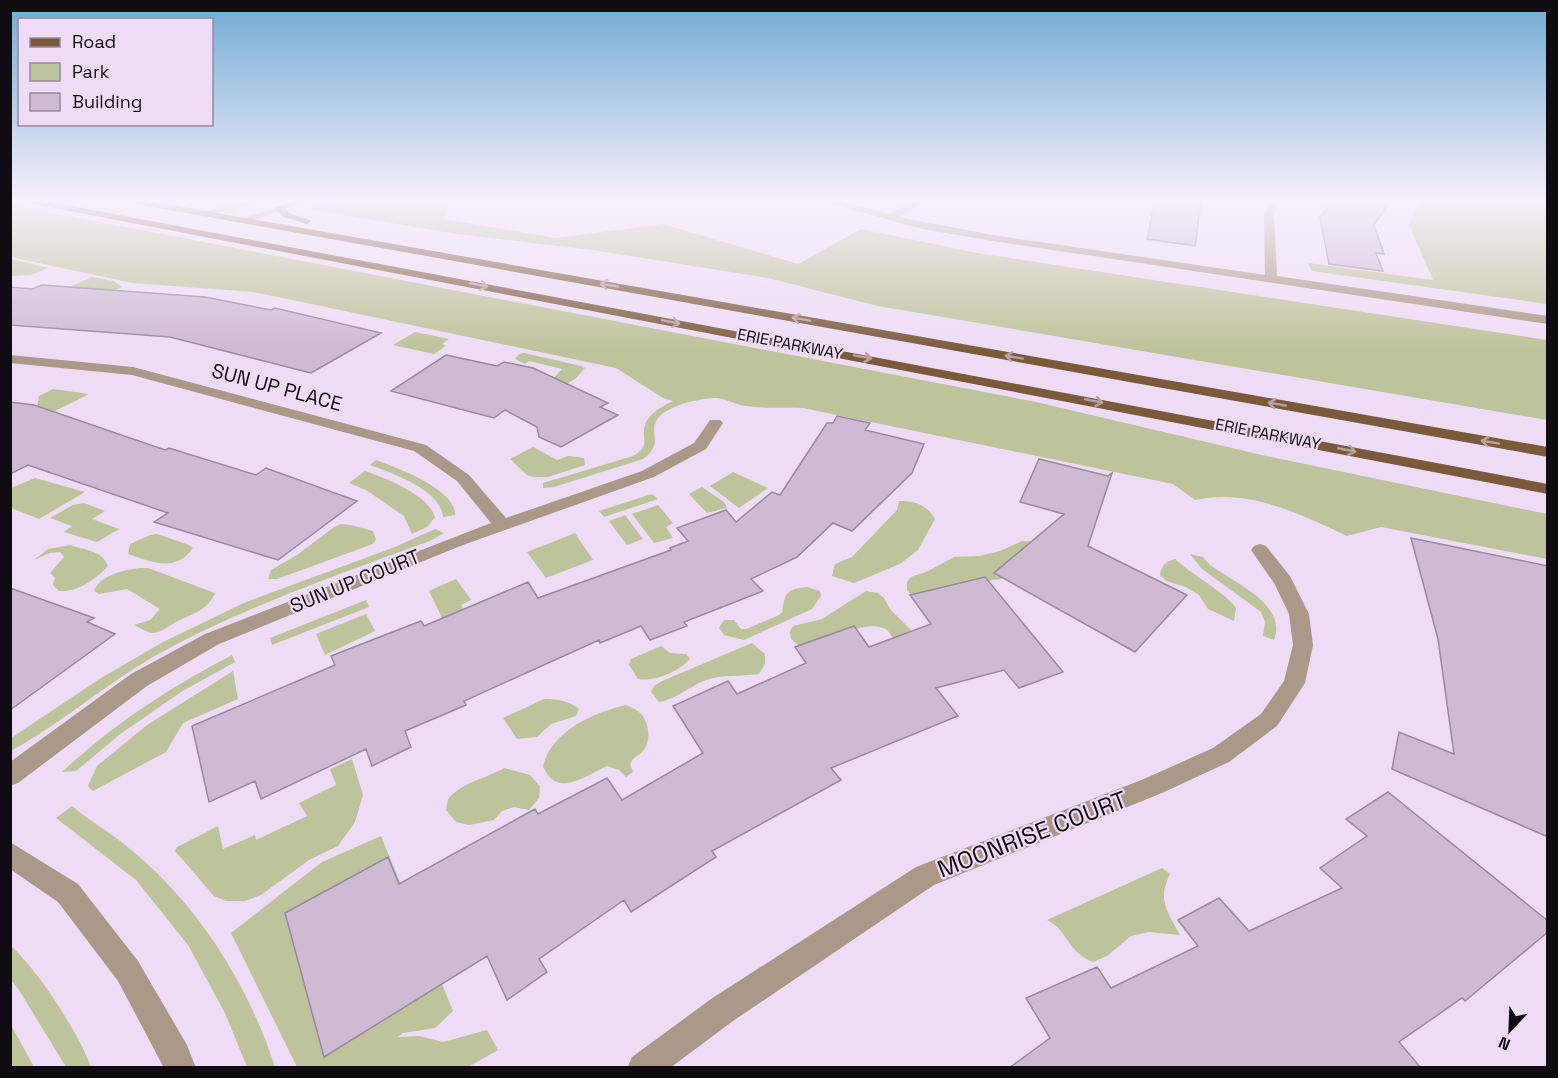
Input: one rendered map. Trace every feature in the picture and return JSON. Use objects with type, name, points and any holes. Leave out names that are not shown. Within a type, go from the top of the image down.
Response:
[{"type":"main road","name":"ERIE PARKWAY","points":[[301,251],[1025,387],[1548,489]]},
{"type":"main road","name":"ERIE PARKWAY","points":[[420,251],[1548,452]]},
{"type":"main road","points":[[471,251],[564,277]]},
{"type":"street","points":[[1083,251],[1548,320]]},
{"type":"street","points":[[1270,251],[1270,279]]},
{"type":"street","name":"SUN UP PLACE","points":[[10,359],[133,371],[420,448],[463,478],[502,524]]},
{"type":"street","name":"SUN UP COURT","points":[[10,776],[139,680],[212,639],[502,524],[648,474],[700,446],[714,423]]},
{"type":"street","name":"MOONRISE COURT","points":[[643,1068],[722,1010],[925,876],[1182,773],[1221,755],[1269,720],[1294,683],[1303,645],[1299,614],[1283,581],[1260,550]]},
{"type":"street","points":[[10,854],[68,893],[128,971],[176,1056],[180,1068]]},
{"type":"green space","points":[[11,251],[252,251],[1036,402],[1266,456],[1547,514],[1547,559],[1381,527],[1347,536],[1311,519],[1254,500],[1215,497],[1195,500],[1173,484],[803,408],[753,407],[715,398],[686,403],[661,415],[654,426],[654,447],[643,459],[554,487],[543,488],[543,483],[633,456],[639,452],[644,444],[644,428],[648,418],[658,409],[673,401],[663,398],[616,368],[254,292],[132,283],[11,257]]},
{"type":"green space","points":[[600,251],[755,251],[798,264],[821,251],[969,251],[1547,340],[1547,420],[878,306],[768,278]]},
{"type":"green space","points":[[1420,251],[1547,251],[1547,304],[1312,271],[1308,263],[1433,280]]},
{"type":"green space","points":[[11,259],[48,268],[31,275],[11,276]]},
{"type":"green space","points":[[92,277],[114,281],[122,287],[112,291],[67,288]]},
{"type":"green space","points":[[415,332],[449,339],[442,344],[446,346],[434,354],[393,345]]},
{"type":"green space","points":[[524,353],[585,368],[575,379],[558,389],[546,386],[562,369],[529,361],[525,364],[515,359],[519,354]]},
{"type":"green space","points":[[53,389],[89,394],[55,411],[37,408],[39,396]]},
{"type":"green space","points":[[533,447],[557,460],[568,456],[584,458],[585,465],[548,477],[527,475],[510,459]]},
{"type":"green space","points":[[376,460],[436,488],[453,506],[455,515],[443,517],[440,507],[425,491],[402,478],[370,465]]},
{"type":"green space","points":[[365,471],[415,494],[431,509],[435,517],[427,527],[412,534],[404,516],[366,490],[349,483]]},
{"type":"green space","points":[[733,472],[768,488],[739,508],[710,486]]},
{"type":"green space","points":[[35,478],[85,492],[39,519],[11,508],[11,488]]},
{"type":"green space","points":[[702,487],[724,502],[727,508],[707,513],[689,494]]},
{"type":"green space","points":[[652,494],[658,499],[604,517],[599,511]]},
{"type":"green space","points":[[899,501],[920,505],[935,519],[918,550],[900,564],[854,583],[832,576],[835,564],[852,557],[897,510]]},
{"type":"green space","points":[[84,503],[105,511],[92,519],[119,529],[97,542],[64,532],[72,526],[50,518],[73,505]]},
{"type":"green space","points":[[658,505],[673,523],[666,527],[673,538],[654,543],[632,514]]},
{"type":"green space","points":[[625,515],[643,539],[627,545],[609,521]]},
{"type":"green space","points":[[341,524],[373,531],[376,540],[373,544],[277,579],[268,579],[271,570]]},
{"type":"green space","points":[[435,529],[444,533],[430,541],[329,578],[196,634],[144,662],[31,740],[11,751],[11,738],[101,678],[163,642],[246,602],[395,547]]},
{"type":"green space","points":[[575,533],[593,560],[546,578],[527,552]]},
{"type":"green space","points":[[157,534],[193,548],[179,561],[171,563],[154,562],[128,554],[130,544]]},
{"type":"green space","points":[[1022,541],[1042,542],[1034,576],[992,580],[977,587],[913,597],[907,590],[907,582],[911,577],[954,557],[979,556],[1000,551]]},
{"type":"green space","points":[[70,545],[97,554],[108,566],[86,584],[59,591],[53,585],[55,578],[50,573],[64,557],[60,552],[50,553],[34,560],[48,549]]},
{"type":"green space","points":[[1190,554],[1203,557],[1210,565],[1256,595],[1266,605],[1273,615],[1276,627],[1274,640],[1263,636],[1265,622],[1261,612],[1202,569]]},
{"type":"green space","points":[[1175,559],[1231,602],[1236,608],[1234,621],[1208,609],[1199,595],[1186,587],[1166,581],[1160,575],[1164,564]]},
{"type":"green space","points":[[139,568],[148,568],[215,593],[200,611],[159,632],[152,633],[134,625],[150,620],[160,609],[127,589],[99,594],[94,591],[107,577]]},
{"type":"green space","points":[[456,579],[471,600],[461,605],[468,619],[447,628],[429,591]]},
{"type":"green space","points":[[807,587],[820,591],[821,596],[812,609],[744,640],[724,635],[719,628],[724,620],[734,620],[741,629],[746,629],[777,616],[782,613],[788,593]]},
{"type":"green space","points":[[866,591],[878,593],[884,598],[890,609],[910,629],[912,638],[896,642],[887,630],[869,626],[837,636],[809,650],[791,639],[790,631],[793,626],[822,619]]},
{"type":"green space","points":[[366,600],[369,607],[272,645],[270,638]]},
{"type":"green space","points":[[366,614],[375,631],[325,655],[316,634]]},
{"type":"green space","points":[[752,643],[765,654],[765,664],[759,674],[712,678],[671,699],[659,702],[651,692],[654,686],[662,681]]},
{"type":"green space","points":[[661,646],[670,653],[686,654],[690,659],[666,675],[645,680],[638,679],[629,665],[631,659]]},
{"type":"green space","points":[[232,655],[235,662],[181,692],[119,735],[76,771],[62,772],[122,722],[187,680]]},
{"type":"green space","points":[[233,671],[238,699],[183,723],[166,752],[93,791],[88,786],[97,766],[147,725]]},
{"type":"green space","points":[[544,699],[563,701],[579,709],[576,716],[551,724],[537,737],[517,739],[503,718]]},
{"type":"green space","points":[[626,705],[642,716],[648,731],[646,747],[630,764],[633,772],[626,777],[619,770],[607,766],[572,782],[558,782],[549,777],[543,767],[547,755],[564,734],[588,718]]},
{"type":"green space","points":[[352,759],[363,795],[355,822],[338,846],[309,860],[261,895],[245,901],[226,901],[214,896],[175,851],[177,847],[218,826],[223,849],[255,835],[256,840],[307,816],[299,803],[336,785],[330,769]]},
{"type":"green space","points":[[504,768],[530,775],[540,786],[539,798],[529,810],[514,807],[502,811],[494,820],[469,825],[456,822],[446,810],[448,799],[467,784]]},
{"type":"green space","points":[[72,806],[118,839],[150,866],[196,916],[234,973],[250,1004],[275,1067],[247,1067],[225,1013],[188,945],[136,880],[56,818]]},
{"type":"green space","points":[[381,836],[453,1011],[435,1028],[403,1033],[397,1037],[419,1036],[443,1042],[487,1030],[498,1050],[468,1067],[297,1067],[231,933],[322,862]]},
{"type":"green space","points":[[1162,868],[1170,874],[1164,891],[1165,905],[1180,935],[1149,932],[1131,936],[1107,956],[1093,962],[1078,953],[1059,929],[1047,920]]},
{"type":"green space","points":[[10,945],[45,985],[77,1037],[91,1067],[66,1067],[11,980]]},
{"type":"green space","points":[[11,1025],[34,1067],[11,1067]]},
{"type":"building","points":[[1327,251],[1383,251],[1384,254],[1376,253],[1383,271],[1329,264]]},
{"type":"building","points":[[42,285],[205,297],[271,310],[275,308],[381,333],[311,373],[170,337],[10,325],[10,287],[32,289]]},
{"type":"building","points":[[446,355],[497,366],[504,362],[533,368],[608,403],[600,407],[618,415],[561,447],[539,437],[537,427],[505,410],[494,418],[391,391]]},
{"type":"building","points":[[10,402],[34,405],[165,450],[169,448],[256,475],[266,468],[357,501],[278,560],[154,522],[168,513],[28,465],[10,474]]},
{"type":"building","points":[[837,416],[870,423],[865,430],[924,444],[912,473],[852,531],[833,523],[797,557],[751,579],[763,591],[684,622],[687,626],[650,640],[641,626],[600,643],[599,640],[464,701],[466,705],[405,731],[411,747],[372,766],[366,749],[261,799],[255,781],[209,802],[192,726],[335,665],[331,656],[421,621],[424,626],[528,582],[538,598],[671,550],[670,548],[688,541],[677,528],[726,510],[736,522],[772,492],[780,495],[827,423],[833,423]]},
{"type":"building","points":[[1039,459],[1108,476],[1112,473],[1088,546],[1187,595],[1135,652],[994,573],[1064,514],[1020,502]]},
{"type":"building","points":[[1411,538],[1548,566],[1548,837],[1392,769],[1399,732],[1454,754],[1438,639]]},
{"type":"building","points":[[985,577],[1063,672],[1019,688],[1004,670],[936,688],[958,716],[831,768],[841,780],[712,851],[716,857],[631,912],[624,900],[539,959],[547,972],[507,1000],[487,956],[324,1057],[285,913],[388,857],[399,884],[535,809],[538,814],[607,778],[622,800],[703,753],[673,706],[728,681],[737,694],[806,663],[795,647],[854,626],[869,647],[931,624],[910,595]]},
{"type":"building","points":[[10,588],[94,618],[87,622],[115,634],[10,710]]},
{"type":"building","points":[[1388,792],[1548,921],[1548,932],[1465,1001],[1462,998],[1399,1042],[1421,1068],[1009,1068],[1050,1038],[1026,998],[1097,967],[1111,988],[1198,946],[1178,920],[1219,898],[1249,931],[1342,888],[1320,868],[1367,836],[1346,819]]}]
